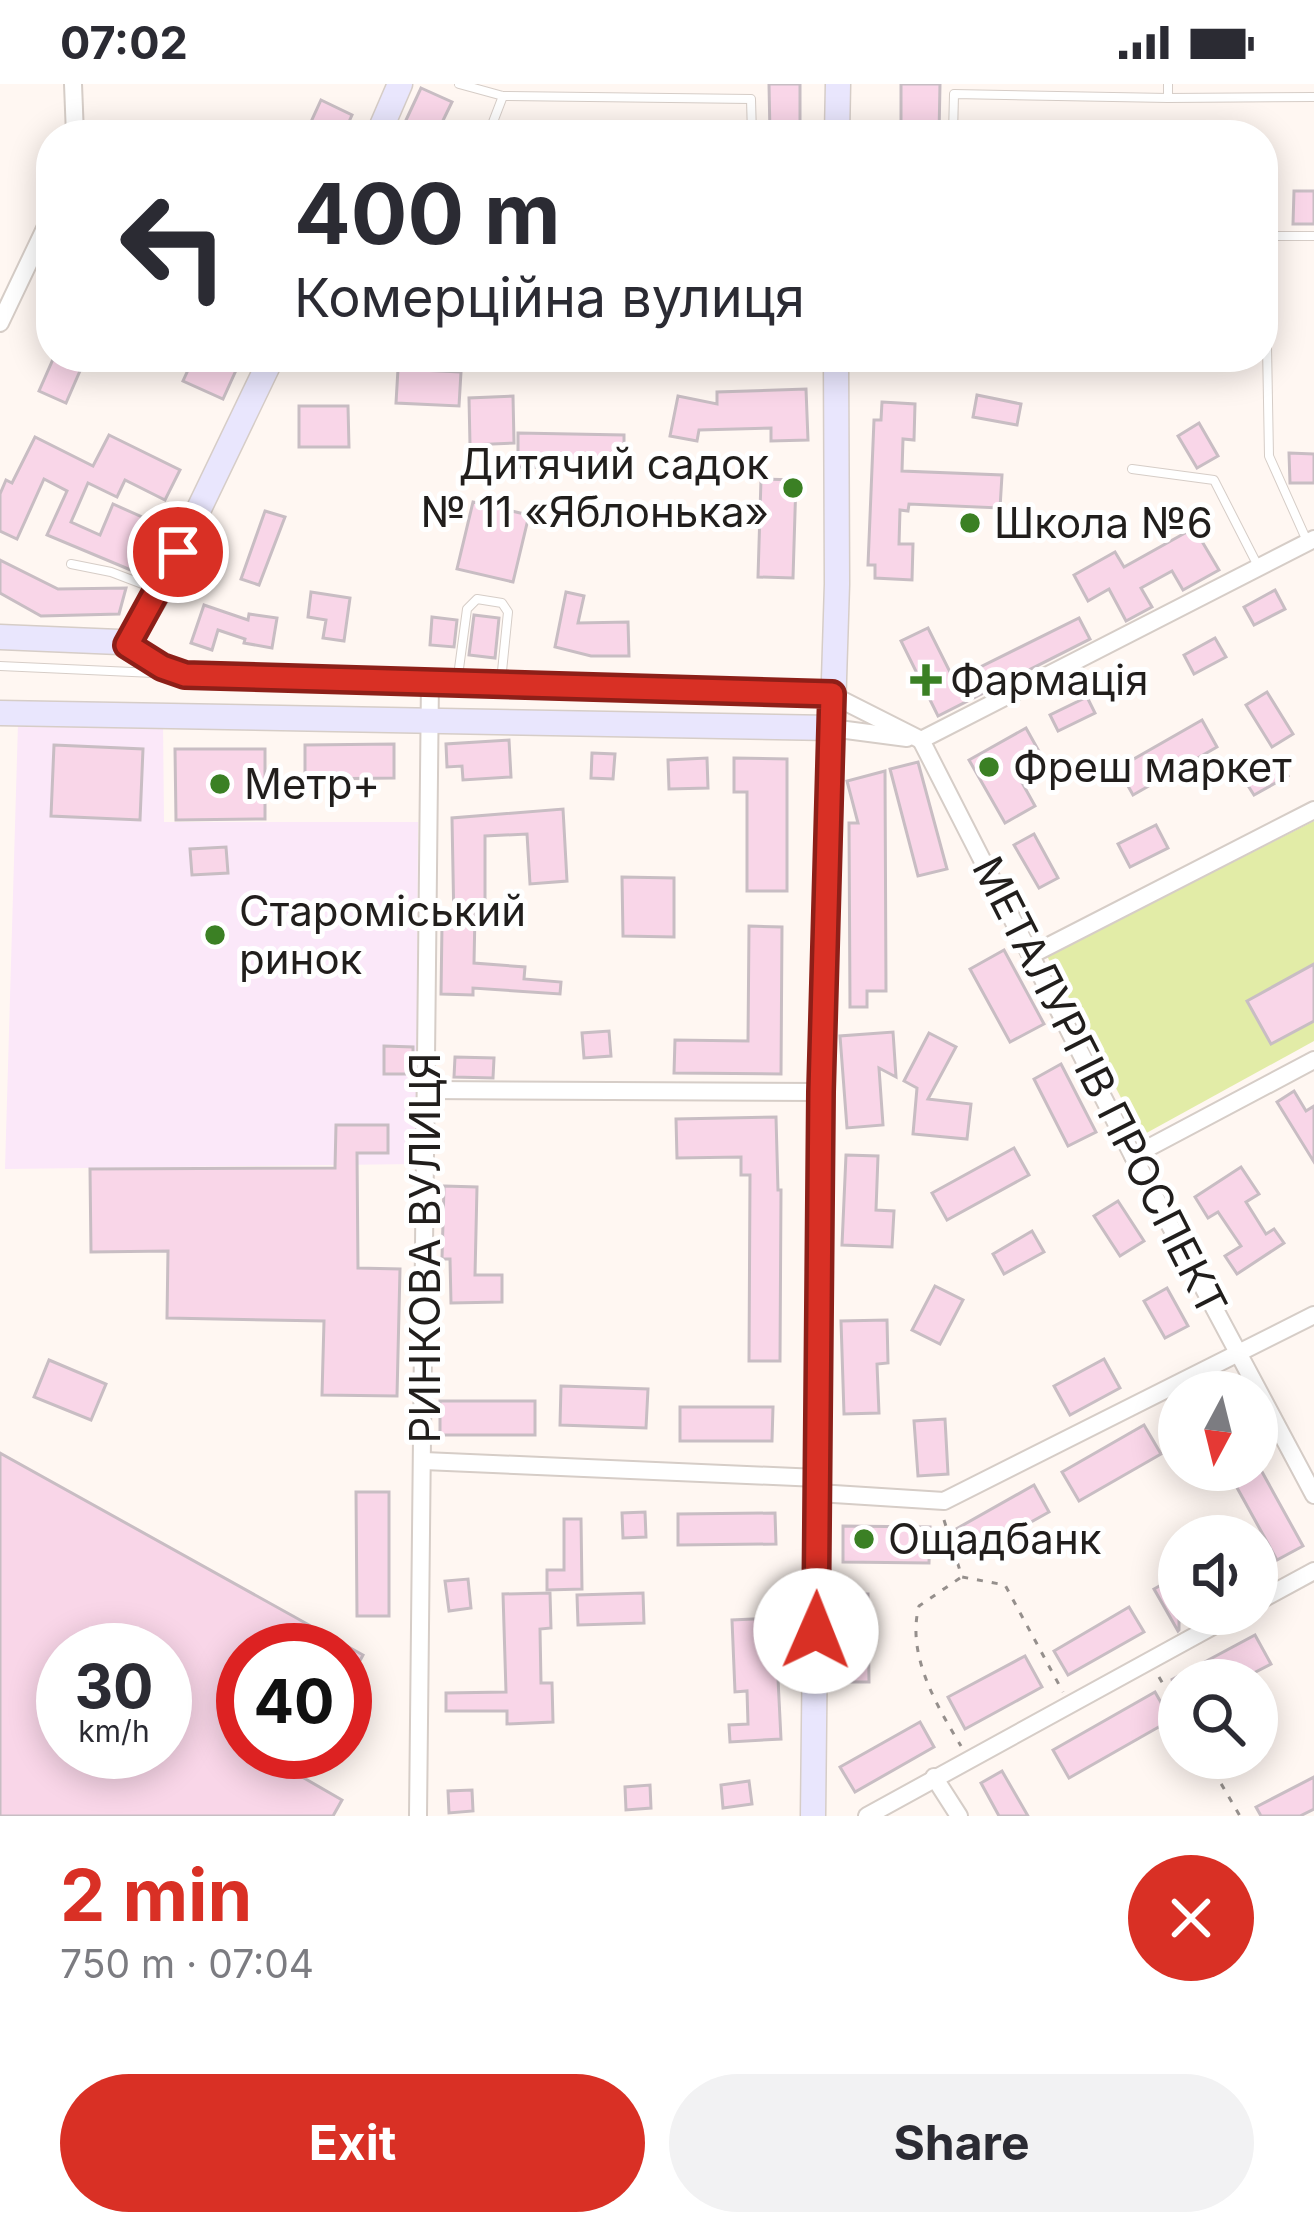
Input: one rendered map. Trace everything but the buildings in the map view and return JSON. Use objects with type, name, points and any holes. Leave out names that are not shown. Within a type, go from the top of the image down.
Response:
[{"type":"street","points":[[73,84],[74,120]]},
{"type":"street","points":[[384,120],[400,84]]},
{"type":"street","points":[[837,120],[838,84]]},
{"type":"street","points":[[0,323],[36,247]]},
{"type":"street","points":[[127,645],[160,590],[265,372]]},
{"type":"street","points":[[813,1816],[821,1092],[837,584],[836,372]]},
{"type":"street","points":[[0,713],[831,728],[921,740],[1311,541]]},
{"type":"street","points":[[0,637],[93,638],[127,645],[185,675],[832,694],[921,740]]},
{"type":"street","name":"РИНКОВА ВУЛИЦЯ","points":[[418,1816],[430,680]]},
{"type":"street","points":[[530,723],[531,684]]},
{"type":"street","name":"МЕТАЛУРГІВ ПРОСПЕКТ","points":[[921,740],[1133,1156],[1314,1495]]},
{"type":"street","points":[[1031,955],[1314,810]]},
{"type":"street","points":[[1133,1156],[1314,1060]]},
{"type":"street","points":[[426,1090],[821,1092]]},
{"type":"street","points":[[424,1461],[818,1485],[944,1501],[1314,1316]]},
{"type":"street","points":[[1278,1591],[1314,1571]]},
{"type":"street","points":[[867,1816],[1196,1635]]},
{"type":"street","points":[[934,1777],[959,1816]]},
{"type":"lane","points":[[459,84],[503,96],[751,99],[752,120]]},
{"type":"lane","points":[[1168,84],[1168,98]]},
{"type":"lane","points":[[953,120],[954,94],[1314,97]]},
{"type":"lane","points":[[494,120],[503,96]]},
{"type":"lane","points":[[1278,236],[1314,236]]},
{"type":"lane","points":[[1267,372],[1269,456],[1311,541]]},
{"type":"lane","points":[[1132,469],[1214,480],[1258,568]]},
{"type":"lane","points":[[71,564],[160,590]]},
{"type":"lane","points":[[458,681],[466,609],[477,599],[502,603],[508,612],[501,682]]},
{"type":"lane","points":[[0,665],[185,675]]},
{"type":"path","points":[[937,1500],[962,1577]]},
{"type":"path","points":[[969,1758],[936,1704],[919,1657],[914,1623],[919,1606],[962,1577],[1005,1586],[1069,1704]]},
{"type":"path","points":[[1149,1660],[1158,1675]]},
{"type":"path","points":[[1218,1779],[1240,1816]]},
{"type":"shaded area","name":"Староміський ринок","points":[[163,719],[164,822],[418,822],[416,1164],[5,1169],[18,723]]},
{"type":"green space","points":[[1314,821],[1314,1041],[1141,1136],[1047,956]]},
{"type":"place","name":"Дитячий садок № 11 «Яблонька»","points":[[793,488]]},
{"type":"place","name":"Школа №6","points":[[970,523]]},
{"type":"place","name":"Фармація","points":[[926,680]]},
{"type":"place","name":"Фреш маркет","points":[[989,767]]},
{"type":"place","name":"Метр+","points":[[220,784]]},
{"type":"place","name":"Староміський ринок","points":[[215,935]]},
{"type":"place","name":"Ощадбанк","points":[[864,1539]]},
{"type":"route","points":[[178,552],[127,645],[185,675],[832,694],[821,1092],[816,1631]]}]
